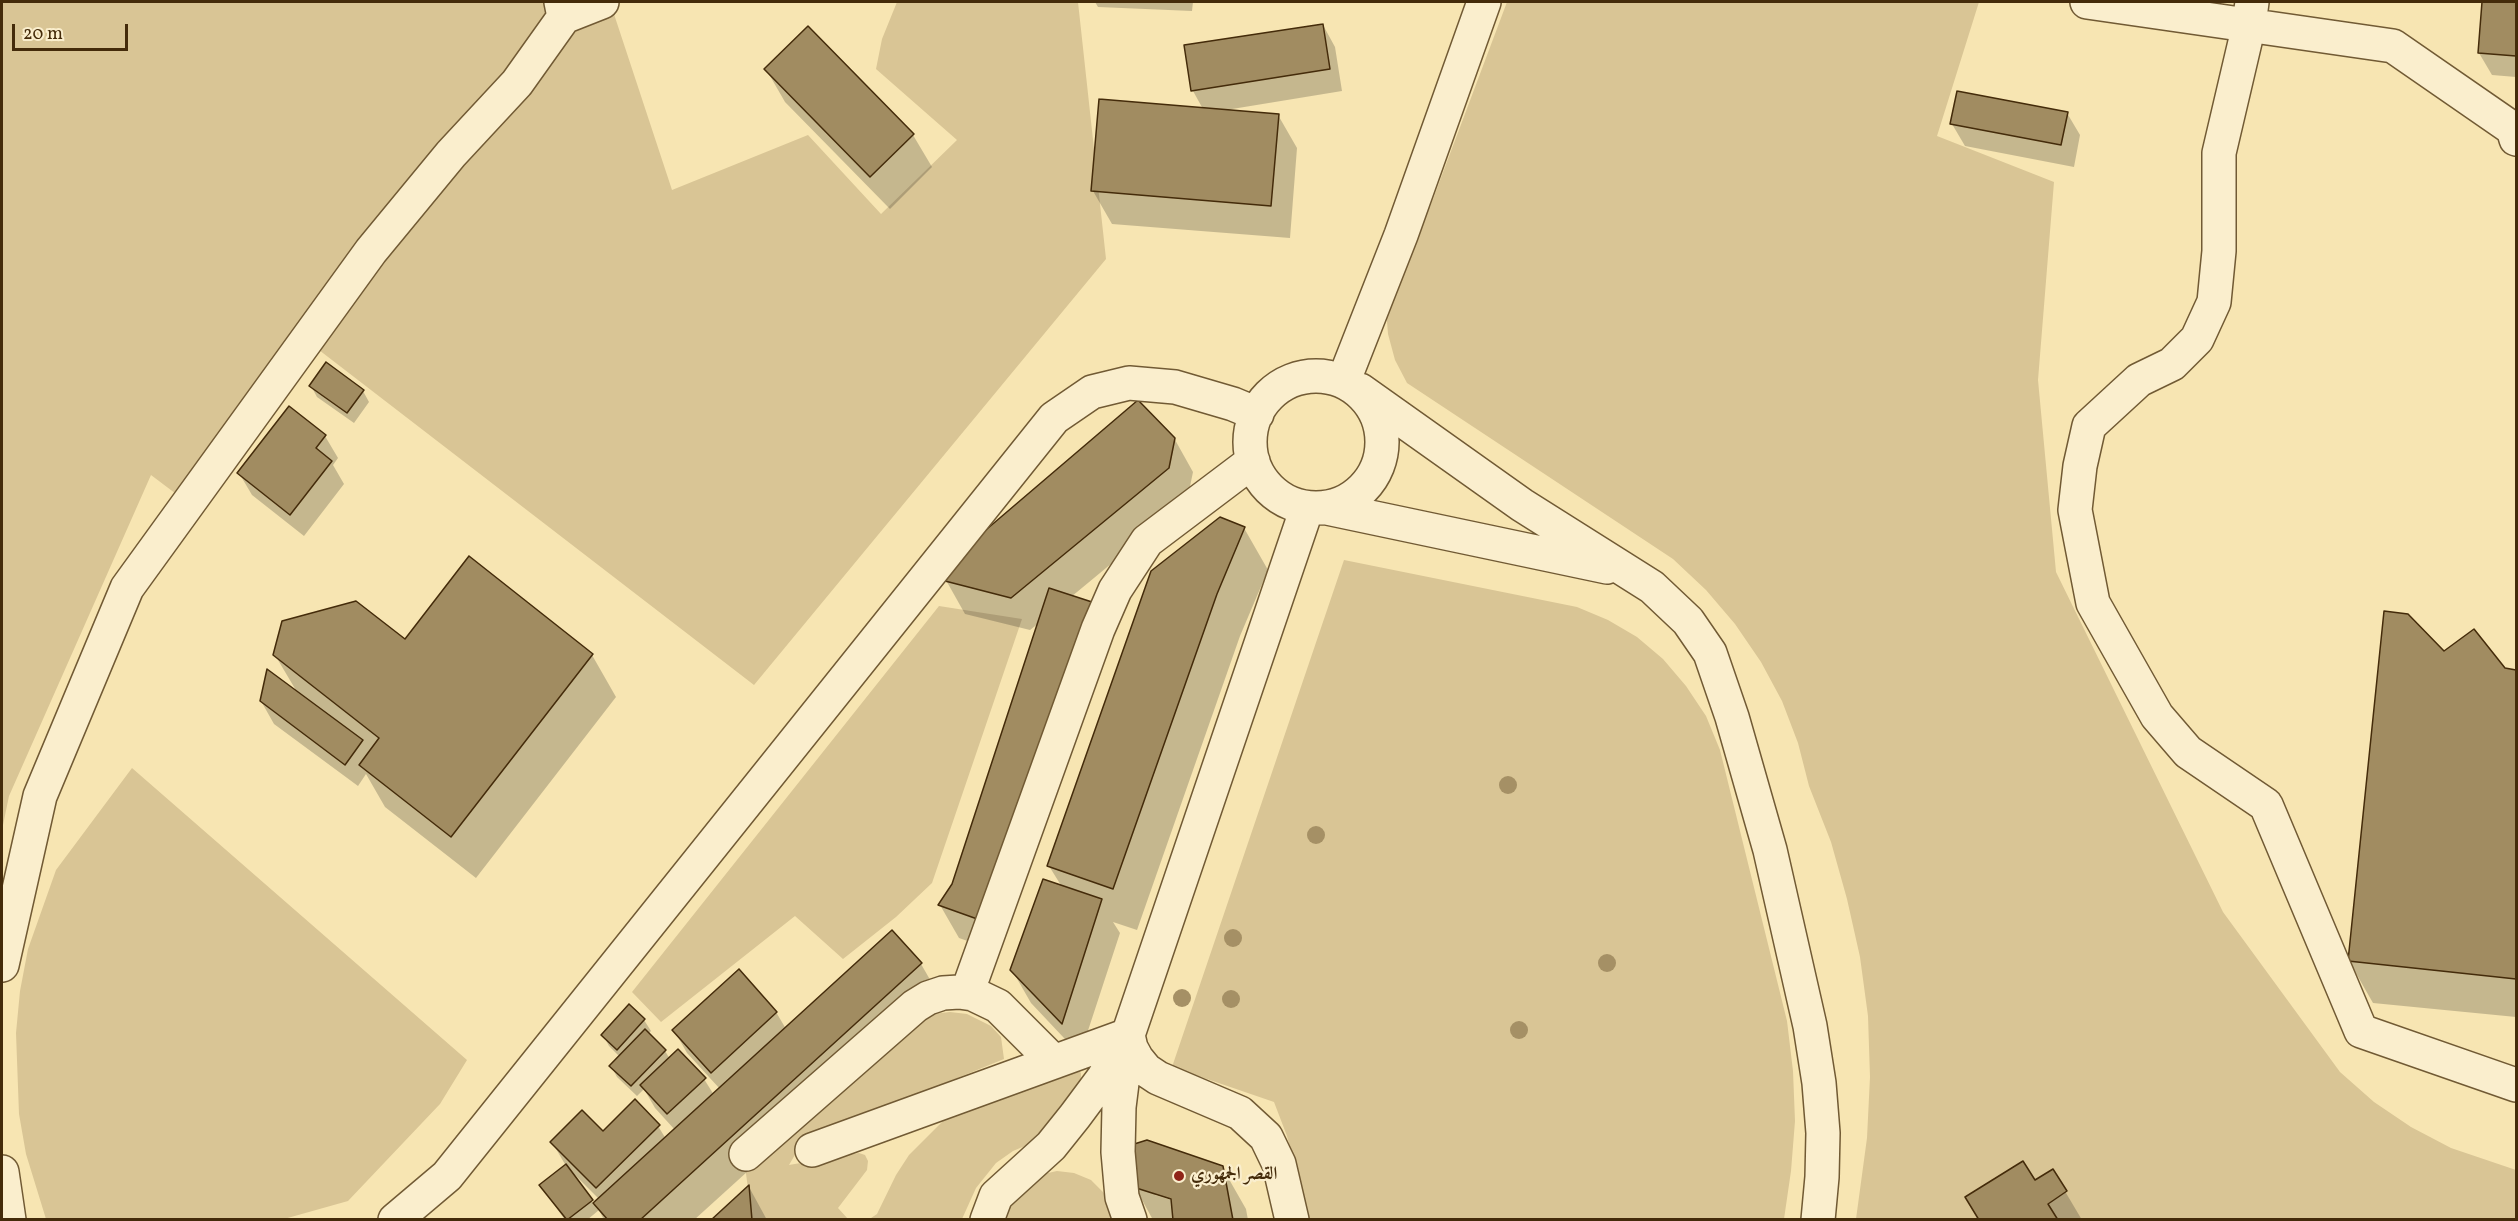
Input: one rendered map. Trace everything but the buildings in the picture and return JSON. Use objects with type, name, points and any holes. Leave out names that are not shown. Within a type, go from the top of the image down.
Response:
[{"type":"street","points":[[2,966],[40,796],[127,588],[371,251],[451,154],[518,84],[563,9],[602,2]]},
{"type":"street","points":[[1352,385],[1401,235],[1484,2]]},
{"type":"street","points":[[2087,2],[2251,13],[2394,46],[2512,129],[2517,139]]},
{"type":"street","points":[[2251,13],[2219,153],[2219,251],[2214,302],[2197,339],[2172,364],[2139,380],[2089,426],[2080,466],[2075,510],[2093,603],[2157,716],[2188,752],[2265,805],[2361,1031],[2517,1085]]},
{"type":"street","points":[[1627,571],[1289,503],[1273,493],[1261,478],[1253,461],[1250,442],[1252,423],[1260,406],[1288,381],[1306,375],[1326,375],[1352,385],[1522,505],[1627,571],[1652,587],[1688,621],[1710,653],[1719,676],[1750,775],[1785,908],[1812,1037],[1822,1133],[1822,1177],[1818,1220]]},
{"type":"street","points":[[395,1220],[447,1176],[1054,418],[1092,392],[1129,383],[1175,387],[1233,404],[1257,414]]},
{"type":"street","points":[[1317,508],[1345,502],[1361,492],[1373,477],[1381,460],[1383,441],[1380,422],[1373,405],[1352,385]]},
{"type":"street","points":[[967,993],[1114,590],[1147,541],[1253,461]]},
{"type":"street","points":[[987,1220],[996,1196],[1051,1146],[1104,1077],[1128,1035],[1317,508]]},
{"type":"street","points":[[746,1154],[915,1006],[943,993],[967,993],[986,998],[998,1006],[1054,1062]]},
{"type":"street","points":[[812,1150],[1128,1035]]},
{"type":"street","points":[[1128,1035],[1119,1107],[1118,1152],[1122,1197],[1130,1220]]},
{"type":"street","points":[[1128,1035],[1137,1059],[1146,1070],[1158,1078],[1240,1113],[1266,1137],[1279,1164],[1292,1220]]},
{"type":"street","points":[[2,1172],[9,1220]]},
{"type":"shaded area","points":[[2,2],[610,2],[672,190],[808,135],[881,214],[957,140],[876,69],[882,39],[897,2],[1078,2],[1106,259],[754,685],[319,350],[200,512],[151,475],[9,796],[2,830]]},
{"type":"shaded area","points":[[1507,2],[1979,2],[1937,136],[2054,182],[2038,380],[2056,572],[2223,912],[2340,1072],[2374,1102],[2411,1127],[2451,1148],[2516,1170],[2516,1219],[1856,1219],[1867,1138],[1870,1077],[1868,1016],[1860,957],[1831,842],[1809,786],[1798,743],[1782,701],[1761,662],[1735,624],[1706,590],[1673,559],[1407,383],[1395,360],[1388,334],[1386,309],[1412,228],[1430,207]]},
{"type":"shaded area","points":[[1344,560],[1577,607],[1608,620],[1637,637],[1663,659],[1686,686],[1706,716],[1720,750],[1787,1021],[1793,1071],[1795,1121],[1784,1219],[1309,1219],[1287,1136],[1274,1102],[1172,1067]]},
{"type":"shaded area","points":[[939,606],[1022,619],[932,883],[896,917],[843,959],[795,916],[661,1022],[632,992]]},
{"type":"shaded area","points":[[132,768],[467,1060],[440,1104],[348,1201],[284,1219],[46,1219],[26,1154],[19,1114],[16,1033],[20,991],[28,949],[56,870]]},
{"type":"shaded area","points":[[950,1012],[967,1014],[991,1026],[1001,1037],[1004,1059],[820,1134],[796,1153],[789,1165],[859,1153],[865,1155],[868,1161],[867,1170],[838,1208],[848,1219],[752,1219],[745,1166],[916,1022],[932,1014]]},
{"type":"shaded area","points":[[1077,1069],[1081,1073],[1081,1079],[1066,1109],[1032,1143],[1013,1151],[996,1163],[976,1188],[962,1219],[868,1220],[877,1214],[896,1175],[909,1155],[947,1117]]},
{"type":"shaded area","points":[[1057,1171],[1074,1173],[1091,1180],[1103,1192],[1112,1207],[1115,1220],[1004,1220],[1012,1197],[1039,1175]]},
{"type":"place","name":"القصر الجمهوري","points":[[1179,1176]]}]
